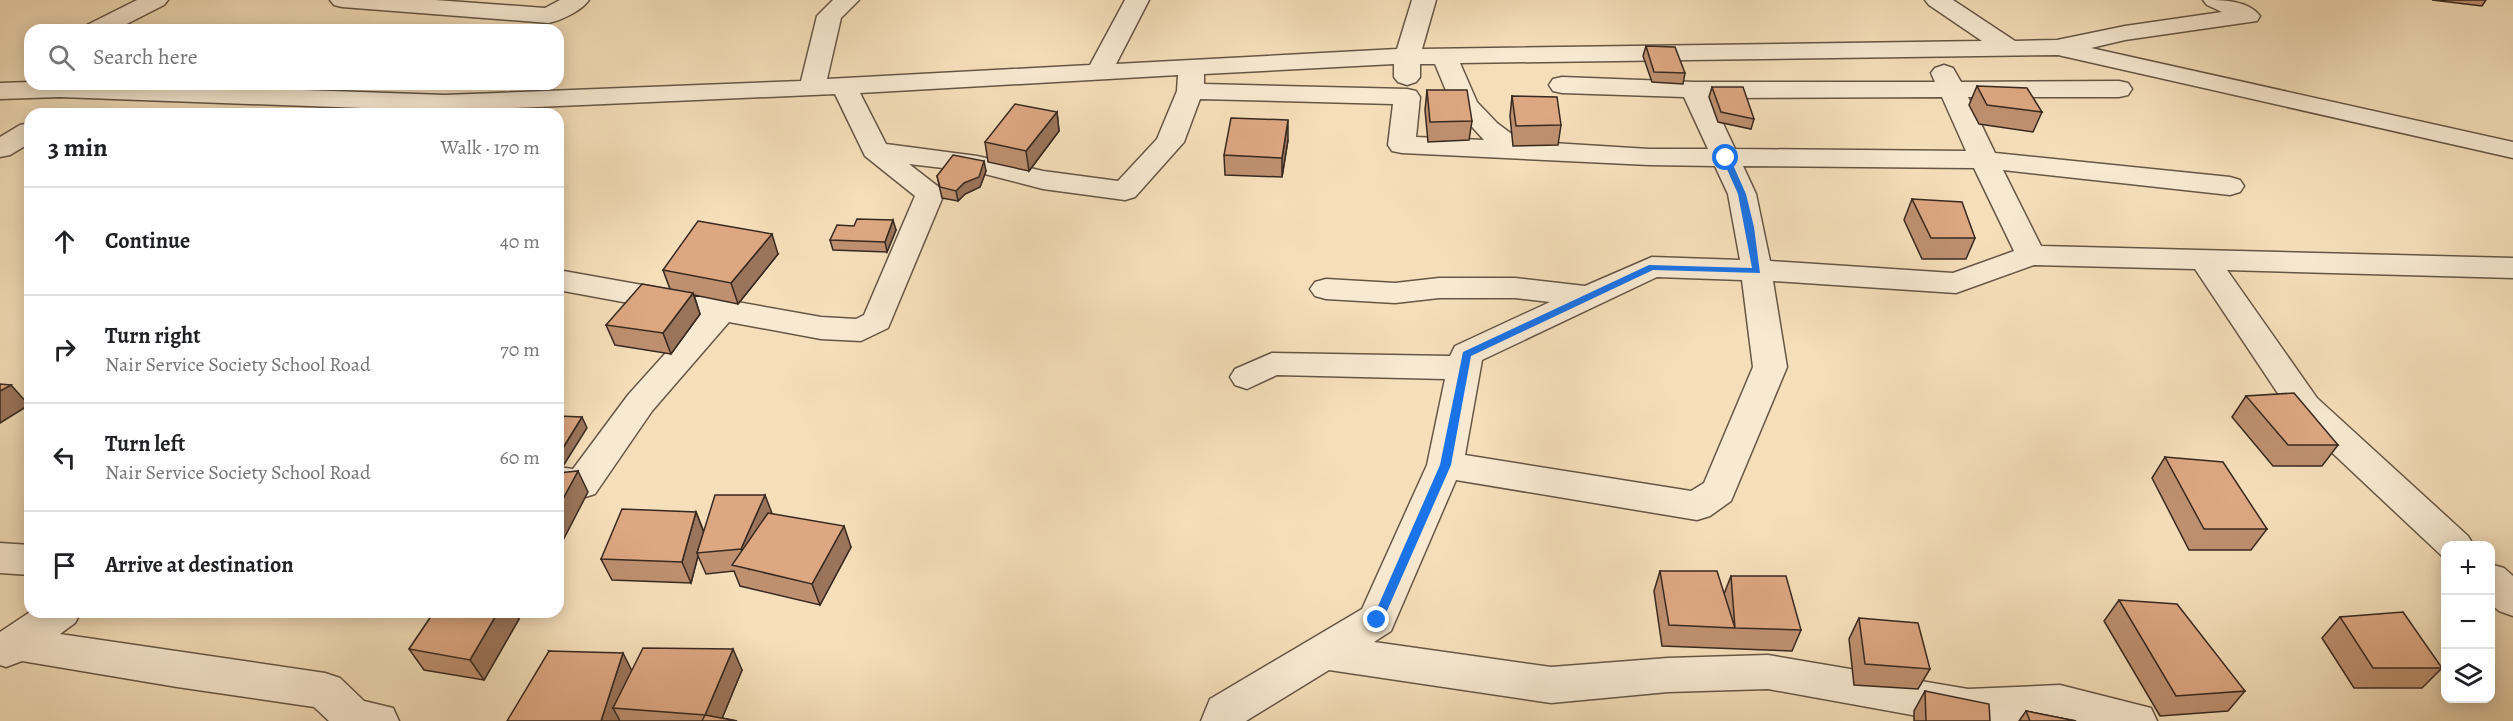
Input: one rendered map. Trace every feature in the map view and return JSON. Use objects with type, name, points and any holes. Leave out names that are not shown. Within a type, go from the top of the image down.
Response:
[{"type":"street","points":[[108,24],[156,0]]},
{"type":"street","points":[[342,0],[549,16],[577,0]]},
{"type":"street","points":[[812,88],[829,16],[847,0]]},
{"type":"street","points":[[1099,72],[1137,0]]},
{"type":"street","points":[[1424,0],[1407,57],[1407,97],[1402,145],[1649,157],[1984,160],[2230,186]]},
{"type":"street","points":[[1937,0],[2010,49]]},
{"type":"street","points":[[1191,79],[1407,57],[2056,48],[2125,33],[2248,16],[2215,0]]},
{"type":"street","points":[[2056,48],[2513,150]]},
{"type":"street","points":[[1933,50],[2031,255]]},
{"type":"street","points":[[1444,56],[1465,105],[1487,129],[1514,149]]},
{"type":"street","points":[[69,108],[99,90],[445,104],[812,88],[1099,72],[1407,97]]},
{"type":"street","points":[[875,150],[977,164],[1043,180],[1125,191],[1170,142],[1191,79]]},
{"type":"street","points":[[1562,85],[1694,90],[2119,89]]},
{"type":"street","points":[[564,281],[821,328],[861,330],[877,321],[930,194],[875,150],[844,86]]},
{"type":"street","points":[[0,92],[24,88]]},
{"type":"street","points":[[1445,465],[1697,507],[1718,490],[1770,367],[1750,227],[1742,194],[1694,90]]},
{"type":"street","points":[[0,149],[24,135]]},
{"type":"street","points":[[1222,721],[1225,712],[1377,620],[1445,465],[1467,354],[1652,267],[1956,283],[2031,255],[2513,268]]},
{"type":"street","points":[[2205,261],[2305,407],[2450,541]]},
{"type":"street","points":[[1326,289],[1395,293],[1439,288],[1515,288],[1589,297]]},
{"type":"street","points":[[564,481],[582,484],[640,403],[721,311]]},
{"type":"street","points":[[1247,377],[1272,364],[1464,368]]},
{"type":"street","points":[[0,558],[24,560]]},
{"type":"street","points":[[2495,584],[2513,600]]},
{"type":"street","points":[[8,649],[52,618]]},
{"type":"street","points":[[8,649],[325,691],[354,718],[378,721]]},
{"type":"street","points":[[1324,652],[1551,685],[1668,675],[1768,672],[1968,707],[2060,703],[2136,721]]},
{"type":"building","points":[[1646,46],[1675,47],[1685,73],[1654,72]]},
{"type":"building","points":[[1977,86],[2027,88],[2042,112],[1987,105]]},
{"type":"building","points":[[1712,87],[1743,87],[1754,119],[1721,112]]},
{"type":"building","points":[[1427,90],[1467,90],[1472,121],[1430,122]]},
{"type":"building","points":[[1512,96],[1557,97],[1561,125],[1516,126]]},
{"type":"building","points":[[1015,104],[1057,112],[1026,151],[985,142]]},
{"type":"building","points":[[1231,118],[1288,120],[1282,158],[1224,155]]},
{"type":"building","points":[[953,155],[984,161],[979,177],[964,183],[956,191],[940,187],[937,176]]},
{"type":"building","points":[[1912,199],[1962,202],[1975,238],[1931,238]]},
{"type":"building","points":[[857,219],[893,220],[885,242],[830,240],[837,225],[854,226]]},
{"type":"building","points":[[698,221],[772,234],[731,283],[663,270]]},
{"type":"building","points":[[642,284],[693,293],[663,333],[606,325]]},
{"type":"building","points":[[0,384],[11,385],[0,391]]},
{"type":"building","points":[[2294,393],[2338,445],[2288,445],[2246,396]]},
{"type":"building","points":[[564,416],[582,417],[564,446]]},
{"type":"building","points":[[2165,457],[2223,462],[2267,529],[2204,529]]},
{"type":"building","points":[[578,471],[564,497],[564,472]]},
{"type":"building","points":[[715,495],[765,495],[741,549],[697,553]]},
{"type":"building","points":[[622,509],[696,512],[682,562],[601,559]]},
{"type":"building","points":[[768,513],[844,526],[812,584],[732,565]]},
{"type":"building","points":[[1660,571],[1717,571],[1735,628],[1669,625]]},
{"type":"building","points":[[1731,576],[1786,576],[1801,630],[1735,628]]},
{"type":"building","points":[[2119,600],[2177,604],[2245,691],[2176,696]]},
{"type":"building","points":[[2403,612],[2441,668],[2373,668],[2340,617]]},
{"type":"building","points":[[430,618],[494,618],[470,660],[409,649]]},
{"type":"building","points":[[1859,618],[1918,623],[1930,669],[1865,664]]},
{"type":"building","points":[[643,648],[733,649],[705,715],[613,708]]},
{"type":"building","points":[[549,651],[623,653],[601,721],[507,721]]},
{"type":"building","points":[[1925,691],[1989,704],[1990,721],[1926,721]]},
{"type":"building","points":[[2026,711],[2076,721],[2030,721]]},
{"type":"building","points":[[705,715],[737,721],[702,721]]},
{"type":"route","points":[[1377,620],[1445,465],[1467,354],[1652,267],[1756,271],[1750,227],[1742,194],[1726,158]]}]
